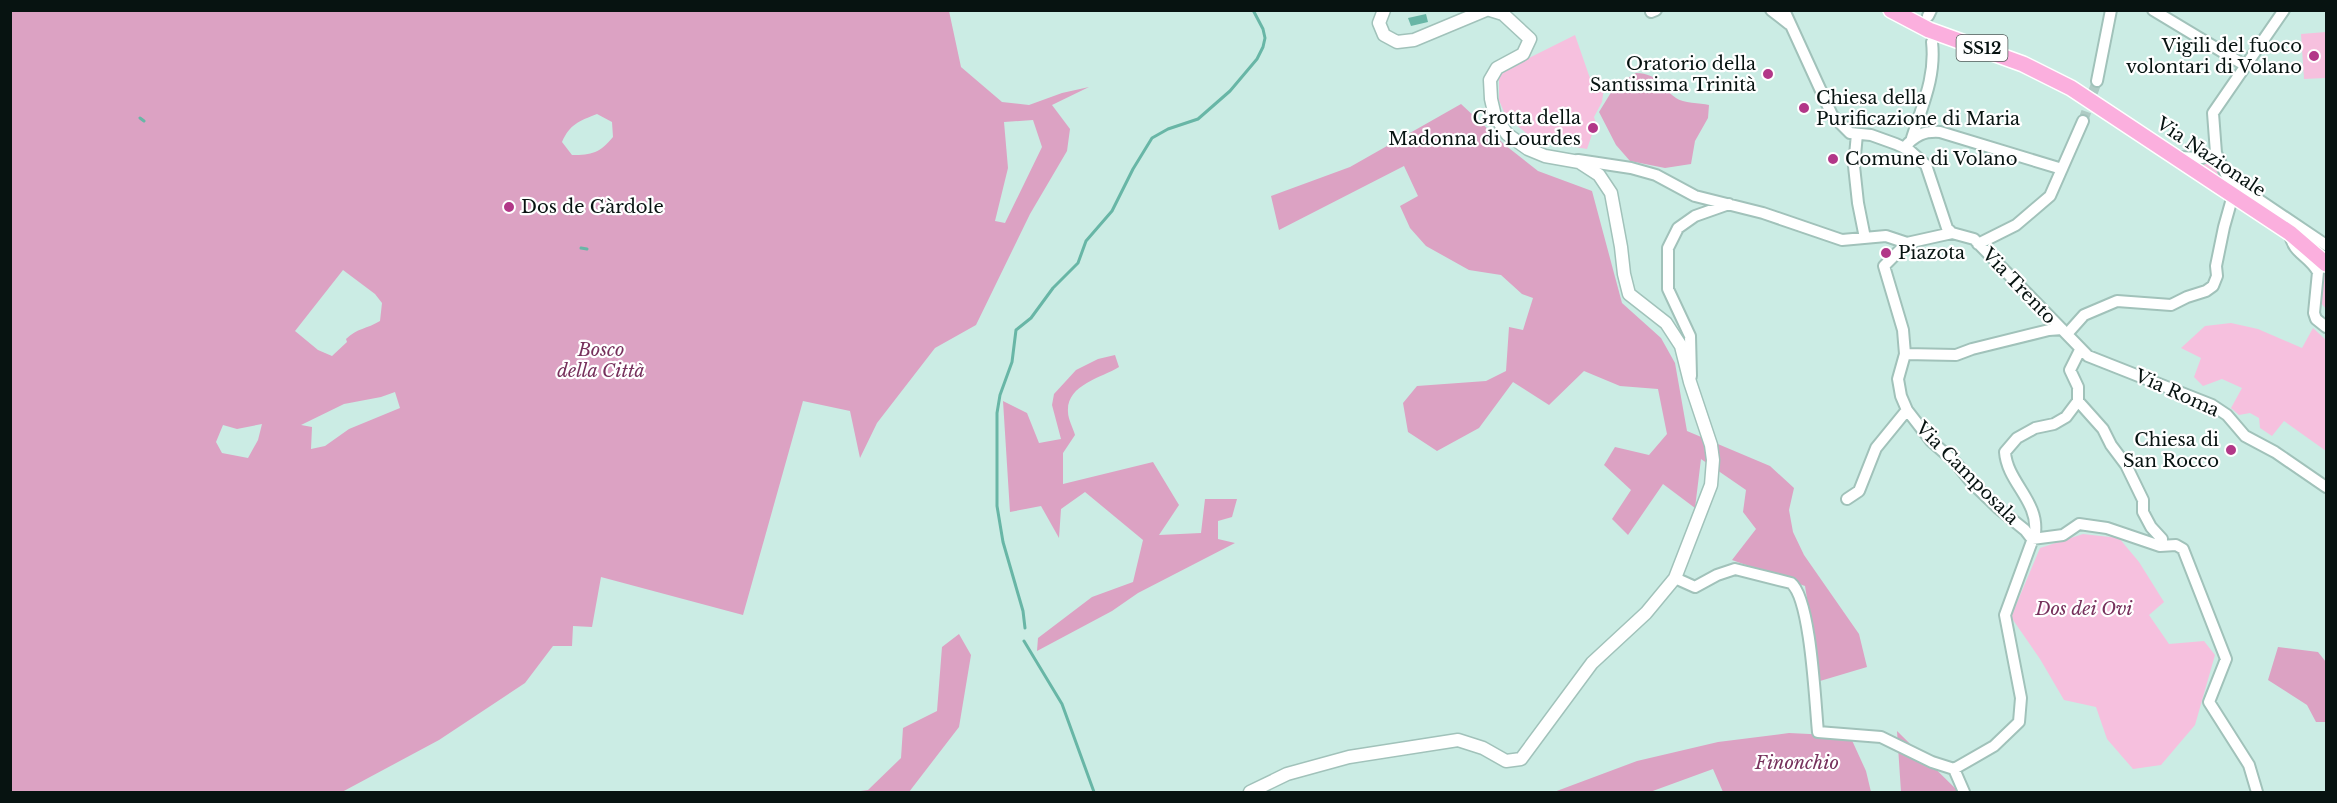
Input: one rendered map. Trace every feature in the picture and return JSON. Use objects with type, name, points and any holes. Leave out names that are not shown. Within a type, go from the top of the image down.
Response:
[{"type":"main road","name":"Via Nazionale","points":[[1891,10],[1929,30],[2023,64],[2071,88],[2290,234],[2326,264]]},
{"type":"street","points":[[1384,10],[1379,23],[1384,35],[1397,42],[1413,40],[1488,10],[1503,14],[1530,39],[1523,54],[1497,68],[1490,80],[1495,116],[1507,134],[1528,149],[1545,156],[1631,168],[1656,175],[1695,196],[1764,213],[1842,240],[1886,236],[1906,243],[1952,233]]},
{"type":"street","points":[[1771,10],[1789,24]]},
{"type":"street","points":[[1784,10],[1832,116],[1850,133],[1871,135],[1904,148],[1926,165],[1947,228],[1952,233]]},
{"type":"street","points":[[2097,81],[2111,10]]},
{"type":"street","points":[[2153,10],[2246,66]]},
{"type":"street","points":[[2284,10],[2213,113],[2216,153],[2228,179],[2326,245]]},
{"type":"street","points":[[1904,148],[1912,138],[1929,90],[1934,60],[1932,42]]},
{"type":"street","points":[[1978,244],[2025,219],[2050,196],[2083,121]]},
{"type":"street","points":[[1912,138],[1928,131],[1940,132],[2062,169]]},
{"type":"street","points":[[1857,134],[1854,166],[1857,203],[1865,238]]},
{"type":"street","points":[[2174,157],[2202,158],[2216,153]]},
{"type":"street","points":[[1250,792],[1287,774],[1349,757],[1458,740],[1483,748],[1506,761],[1521,759],[1592,663],[1646,613],[1675,578],[1711,485],[1713,460],[1711,445],[1690,382],[1681,346],[1666,324],[1629,294],[1611,193],[1599,175],[1579,162],[1566,159]]},
{"type":"street","points":[[1905,354],[1956,356],[1972,349],[2049,330],[2064,332],[2084,315],[2117,301],[2171,305],[2206,291],[2213,286],[2217,276],[2216,266],[2233,195]]},
{"type":"street","points":[[1690,382],[1692,372],[1690,336],[1668,289],[1668,248],[1678,228],[1695,216],[1729,204]]},
{"type":"street","name":"Via Trento","points":[[1952,233],[1974,239],[2080,350]]},
{"type":"street","points":[[2290,234],[2292,244],[2315,266],[2318,272],[2314,313],[2316,319],[2326,327]]},
{"type":"street","name":"Via Camposala","points":[[1906,243],[1884,266],[1904,330],[1905,354],[1898,378],[1901,396],[1907,410],[1931,441],[2032,539]]},
{"type":"street","points":[[1675,578],[1695,587],[1717,575],[1735,569],[1791,583],[1796,587],[1800,596],[1809,640],[1818,732],[1881,737],[1932,762],[1954,769],[1994,746],[2019,722],[2021,698],[2004,615],[2032,539],[2036,521],[2031,504],[2006,464],[2006,452],[2017,438],[2035,428],[2054,424],[2066,417],[2078,401],[2078,387],[2070,370],[2080,350]]},
{"type":"street","name":"Via Roma","points":[[2080,350],[2088,356],[2154,384],[2212,405],[2227,415],[2245,436],[2275,452],[2326,487]]},
{"type":"street","points":[[2078,401],[2103,429],[2111,445],[2126,465],[2143,500],[2143,512],[2151,527],[2162,539],[2160,546]]},
{"type":"street","points":[[1848,500],[1859,491],[1876,448],[1907,410]]},
{"type":"street","points":[[2032,539],[2063,535],[2079,524],[2107,528],[2160,546],[2176,546],[2183,549],[2226,659],[2209,702],[2249,765],[2257,792]]},
{"type":"street","points":[[1954,769],[1964,792]]},
{"type":"green space","name":"Bosco della Città","points":[[10,11],[949,11],[961,67],[1002,102],[1029,105],[1062,93],[1089,87],[1052,105],[1070,129],[1067,151],[1030,214],[976,325],[935,348],[877,423],[860,458],[850,411],[803,401],[743,615],[601,577],[592,627],[573,626],[572,646],[553,646],[525,683],[439,740],[342,792],[11,792]],"holes":[[[597,114],[612,122],[613,137],[604,147],[595,152],[572,155],[562,142],[572,127]],[[1033,120],[1042,147],[1005,223],[995,221],[1008,168],[1004,122]],[[343,270],[375,294],[382,303],[380,321],[350,335],[346,339],[347,342],[332,356],[318,350],[295,331]],[[395,392],[400,408],[349,429],[325,446],[311,449],[312,427],[301,425],[344,404]],[[262,424],[258,440],[248,458],[222,453],[216,442],[223,425],[237,429]]]},
{"type":"green space","name":"Vigili del fuoco volontari di Volano","points":[[2326,32],[2326,78],[2304,79],[2301,34]]},
{"type":"green space","points":[[1575,35],[1592,84],[1604,87],[1602,102],[1594,117],[1596,123],[1587,149],[1535,140],[1506,117],[1499,100],[1499,78],[1505,70]]},
{"type":"green space","points":[[1636,73],[1655,78],[1679,100],[1709,105],[1708,118],[1695,141],[1691,164],[1665,168],[1630,161],[1616,145],[1599,112],[1615,86]]},
{"type":"green space","points":[[1461,104],[1505,145],[1538,171],[1592,191],[1622,303],[1661,338],[1675,363],[1687,431],[1770,466],[1794,488],[1789,510],[1793,532],[1804,555],[1859,634],[1867,667],[1820,681],[1805,586],[1732,560],[1756,529],[1743,512],[1746,490],[1701,459],[1695,508],[1663,484],[1628,535],[1612,519],[1631,490],[1604,465],[1615,447],[1649,455],[1667,434],[1658,389],[1620,386],[1584,371],[1549,405],[1513,382],[1479,428],[1437,451],[1408,432],[1403,403],[1417,386],[1486,381],[1506,371],[1509,327],[1523,330],[1533,298],[1522,294],[1501,275],[1469,270],[1426,246],[1410,228],[1400,206],[1418,196],[1404,166],[1279,230],[1271,196],[1350,167]]},
{"type":"green space","points":[[2207,160],[2214,163],[2227,185],[2196,165]]},
{"type":"green space","points":[[2319,264],[2326,271],[2326,309],[2321,303]]},
{"type":"green space","points":[[2231,323],[2258,329],[2302,348],[2313,328],[2326,340],[2326,451],[2284,421],[2272,436],[2260,428],[2259,418],[2250,413],[2239,415],[2231,408],[2242,388],[2222,379],[2203,386],[2194,377],[2201,358],[2181,348],[2205,326]]},
{"type":"green space","points":[[1115,355],[1119,367],[1079,389],[1069,403],[1068,415],[1075,435],[1063,453],[1063,484],[1153,462],[1179,505],[1159,535],[1201,533],[1205,499],[1237,499],[1232,517],[1218,521],[1218,539],[1235,543],[1138,593],[1112,611],[1037,651],[1038,638],[1092,597],[1133,582],[1143,540],[1085,492],[1061,509],[1059,538],[1041,506],[1010,512],[1003,401],[1027,413],[1039,443],[1061,439],[1052,405],[1054,394],[1076,370],[1098,359]]},
{"type":"green space","name":"Dos dei Ovi","points":[[2083,534],[2119,538],[2139,562],[2164,602],[2149,615],[2169,644],[2204,641],[2215,655],[2195,725],[2161,765],[2133,769],[2107,739],[2096,707],[2064,700],[2040,659],[2011,617],[2040,548]]},
{"type":"green space","points":[[959,634],[971,655],[959,727],[909,792],[853,792],[868,790],[901,758],[903,728],[937,711],[942,647]]},
{"type":"green space","points":[[2278,647],[2318,652],[2326,662],[2326,722],[2316,722],[2307,705],[2268,680]]},
{"type":"green space","points":[[1897,731],[1959,792],[1901,792]]},
{"type":"green space","name":"Finonchio","points":[[1789,733],[1850,736],[1866,771],[1871,792],[1723,792],[1713,769],[1650,792],[1554,792],[1637,761],[1718,742]]},
{"type":"shaded area","points":[[1426,14],[1428,22],[1411,26],[1408,18]]},
{"type":"waterway","points":[[1025,628],[1023,611],[1003,542],[997,506],[997,413],[1000,395],[1012,362],[1016,330],[1031,318],[1053,288],[1078,263],[1086,241],[1112,211],[1152,138],[1168,129],[1198,119],[1230,91],[1257,59],[1265,38],[1253,10]]},
{"type":"waterway","points":[[140,118],[144,121]]},
{"type":"waterway","points":[[581,248],[587,249]]},
{"type":"waterway","points":[[1024,641],[1062,704],[1094,792]]},
{"type":"tunnel","points":[[2083,121],[2097,81]]},
{"type":"place","name":"Vigili del fuoco volontari di Volano","points":[[2314,56]]},
{"type":"place","name":"Oratorio della Santissima Trinità","points":[[1768,74]]},
{"type":"place","name":"Chiesa della Purificazione di Maria","points":[[1804,108]]},
{"type":"place","name":"Grotta della Madonna di Lourdes","points":[[1593,128]]},
{"type":"place","name":"Comune di Volano","points":[[1833,159]]},
{"type":"place","name":"Dos de Gàrdole","points":[[509,207]]},
{"type":"place","name":"Piazota","points":[[1886,253]]},
{"type":"place","name":"Chiesa di San Rocco","points":[[2231,450]]}]
